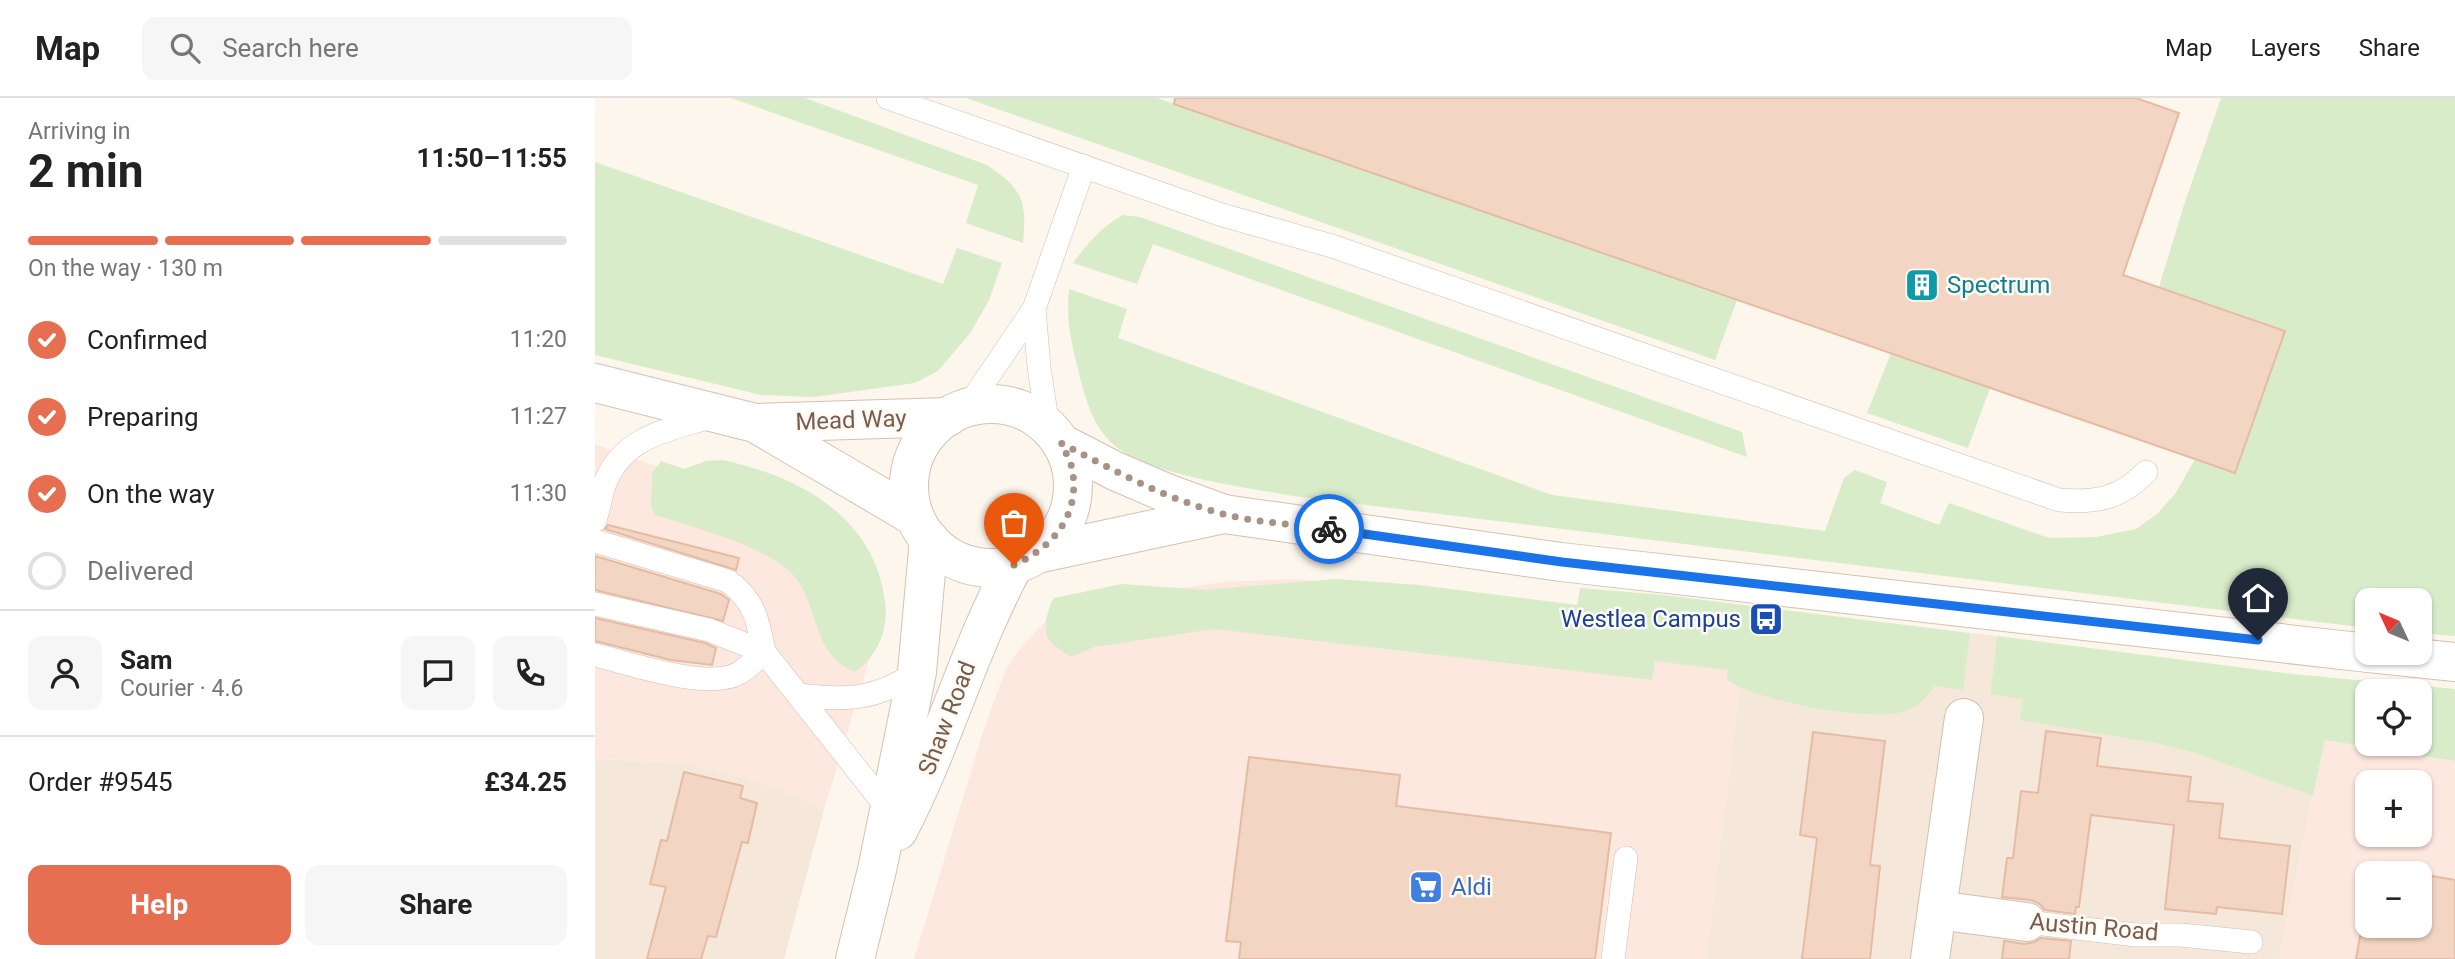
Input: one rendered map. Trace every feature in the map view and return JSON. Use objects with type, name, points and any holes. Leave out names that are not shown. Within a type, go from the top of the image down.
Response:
[{"type":"main road","name":"Mead Way","points":[[595,383],[737,419],[957,413]]},
{"type":"main road","points":[[1224,514],[994,568],[973,566],[949,557],[922,528],[910,491],[911,469],[918,449],[930,431],[957,413],[991,404],[1013,407],[1032,415],[1055,435],[1115,471],[1224,514],[1562,562],[2355,651]]},
{"type":"main road","name":"Mead Way","points":[[737,419],[922,528]]},
{"type":"main road","points":[[1026,559],[1050,543],[1065,521],[1073,495],[1072,468],[1055,435]]},
{"type":"main road","name":"Shaw Road","points":[[855,959],[877,870],[916,672],[922,528]]},
{"type":"main road","name":"Shaw Road","points":[[877,870],[919,791],[978,639],[1026,559]]},
{"type":"main road","points":[[2433,660],[2455,662]]},
{"type":"main road","points":[[1930,959],[1964,719]]},
{"type":"main road","name":"Austin Road","points":[[1937,910],[2027,922]]},
{"type":"lane","points":[[888,98],[1222,215],[1332,246],[2059,500],[2073,501],[2118,495],[2132,486],[2146,471]]},
{"type":"lane","points":[[957,413],[1034,309],[1084,166]]},
{"type":"lane","points":[[1034,309],[1039,367],[1055,435]]},
{"type":"lane","points":[[597,512],[605,483],[613,467],[632,445],[661,432],[737,419]]},
{"type":"lane","points":[[595,541],[728,581],[743,592],[754,611],[764,652],[889,810]]},
{"type":"lane","points":[[595,604],[709,630],[764,652]]},
{"type":"lane","points":[[595,655],[689,678],[716,680],[738,674],[764,652]]},
{"type":"lane","points":[[799,695],[845,698],[875,693],[894,687],[916,672]]},
{"type":"lane","points":[[1613,959],[1626,858]]},
{"type":"lane","name":"Austin Road","points":[[2027,922],[2136,935],[2181,935],[2251,942]]},
{"type":"shaded area","points":[[595,444],[716,488],[871,654],[824,810],[781,789],[688,763],[595,759]]},
{"type":"shaded area","points":[[1298,579],[1746,637],[1706,959],[914,959],[982,735],[1005,671],[1021,647],[1046,621],[1077,604],[1222,582]]},
{"type":"shaded area","points":[[1970,633],[1997,636],[1990,693],[2023,699],[2155,743],[2192,752],[2313,796],[2279,959],[1706,959],[1746,637],[1962,690]]},
{"type":"shaded area","points":[[2325,740],[2355,745],[2355,756],[2424,756],[2455,761],[2455,959],[2279,959]]},
{"type":"shaded area","points":[[595,759],[688,763],[781,789],[824,810],[784,959],[595,959]]},
{"type":"green space","points":[[731,98],[805,98],[987,165],[1008,182],[1020,197],[1024,216],[1023,243],[966,223],[978,185]]},
{"type":"green space","points":[[966,98],[1157,98],[1737,300],[1715,360]]},
{"type":"green space","points":[[2221,98],[2455,98],[2455,636],[2433,634],[2433,588],[2355,588],[2355,626],[1293,496],[1199,479],[1130,456],[1107,438],[1091,412],[1084,392],[1069,321],[1069,289],[1127,309],[1118,338],[1552,495],[1825,531],[1844,478],[1855,470],[1887,482],[1880,503],[1939,525],[1949,503],[2049,538],[2096,537],[2136,529],[2157,514],[2175,494],[2195,459],[2235,473],[2285,331],[2159,287]]},
{"type":"green space","points":[[595,162],[943,284],[957,248],[1002,263],[989,300],[971,332],[938,371],[915,383],[814,397],[761,395],[595,355]]},
{"type":"green space","points":[[1123,215],[1140,217],[1742,432],[1747,457],[1153,244],[1137,284],[1073,263],[1095,236]]},
{"type":"green space","points":[[1891,353],[1990,388],[1968,448],[1867,413]]},
{"type":"green space","points":[[723,460],[752,467],[805,490],[850,524],[866,546],[878,572],[886,612],[880,642],[870,658],[855,672],[841,664],[830,653],[802,588],[793,575],[781,565],[748,546],[655,515],[651,500],[652,473],[661,461],[684,469],[706,461]]},
{"type":"green space","points":[[1336,579],[1419,585],[1577,605],[1580,588],[1664,595],[1970,633],[1963,690],[1935,686],[1921,702],[1908,710],[1864,714],[1813,708],[1762,695],[1727,680],[1728,670],[1655,661],[1652,680],[1214,629],[1094,647],[1071,657],[1051,643],[1046,634],[1046,621],[1054,598],[1122,584],[1204,590]]},
{"type":"green space","points":[[1997,636],[2355,680],[2355,745],[2325,740],[2313,796],[2192,752],[2020,720],[2023,699],[1990,694]]},
{"type":"green space","points":[[2432,687],[2455,689],[2455,761],[2424,756],[2432,756]]},
{"type":"building","name":"Spectrum","points":[[1175,98],[2136,98],[2179,113],[2123,275],[2285,331],[2235,473],[1174,104]]},
{"type":"building","points":[[608,525],[739,558],[736,570],[605,529]]},
{"type":"building","points":[[595,556],[721,594],[729,600],[723,621],[595,590]]},
{"type":"building","points":[[595,618],[705,643],[716,648],[712,665],[671,660],[595,641]]},
{"type":"building","points":[[2046,731],[2101,738],[2097,766],[2191,777],[2188,801],[2223,804],[2219,838],[2290,846],[2282,914],[2217,907],[2216,914],[2165,909],[2174,825],[2091,815],[2079,907],[2076,907],[2075,914],[2045,910],[2031,900],[2002,897],[2007,858],[2013,858],[2021,791],[2038,793]]},
{"type":"building","points":[[1813,732],[1885,741],[1870,865],[1880,866],[1870,959],[1802,959],[1817,838],[1800,835]]},
{"type":"building","name":"Aldi","points":[[1249,757],[1400,775],[1396,806],[1611,833],[1595,959],[1239,959],[1241,942],[1226,941]]},
{"type":"building","points":[[684,772],[743,786],[740,798],[757,803],[748,843],[742,842],[716,937],[708,936],[701,959],[647,959],[666,887],[650,884],[661,840],[667,841]]},
{"type":"building","points":[[2432,876],[2455,880],[2455,959],[2356,959],[2360,938],[2432,938]]},
{"type":"building","points":[[2041,938],[2071,941],[2069,959],[2002,959],[2004,941],[2025,944]]},
{"type":"way so far","points":[[1014,565],[1034,556],[1050,543],[1065,521],[1073,495],[1072,468],[1061,443],[1115,471],[1224,514],[1329,529]]},
{"type":"place","name":"Spectrum","points":[[1922,285]]},
{"type":"place","name":"Westlea Campus","points":[[1766,619]]},
{"type":"place","name":"Aldi","points":[[1426,887]]},
{"type":"route","points":[[1329,529],[1562,562],[2258,640]]}]
